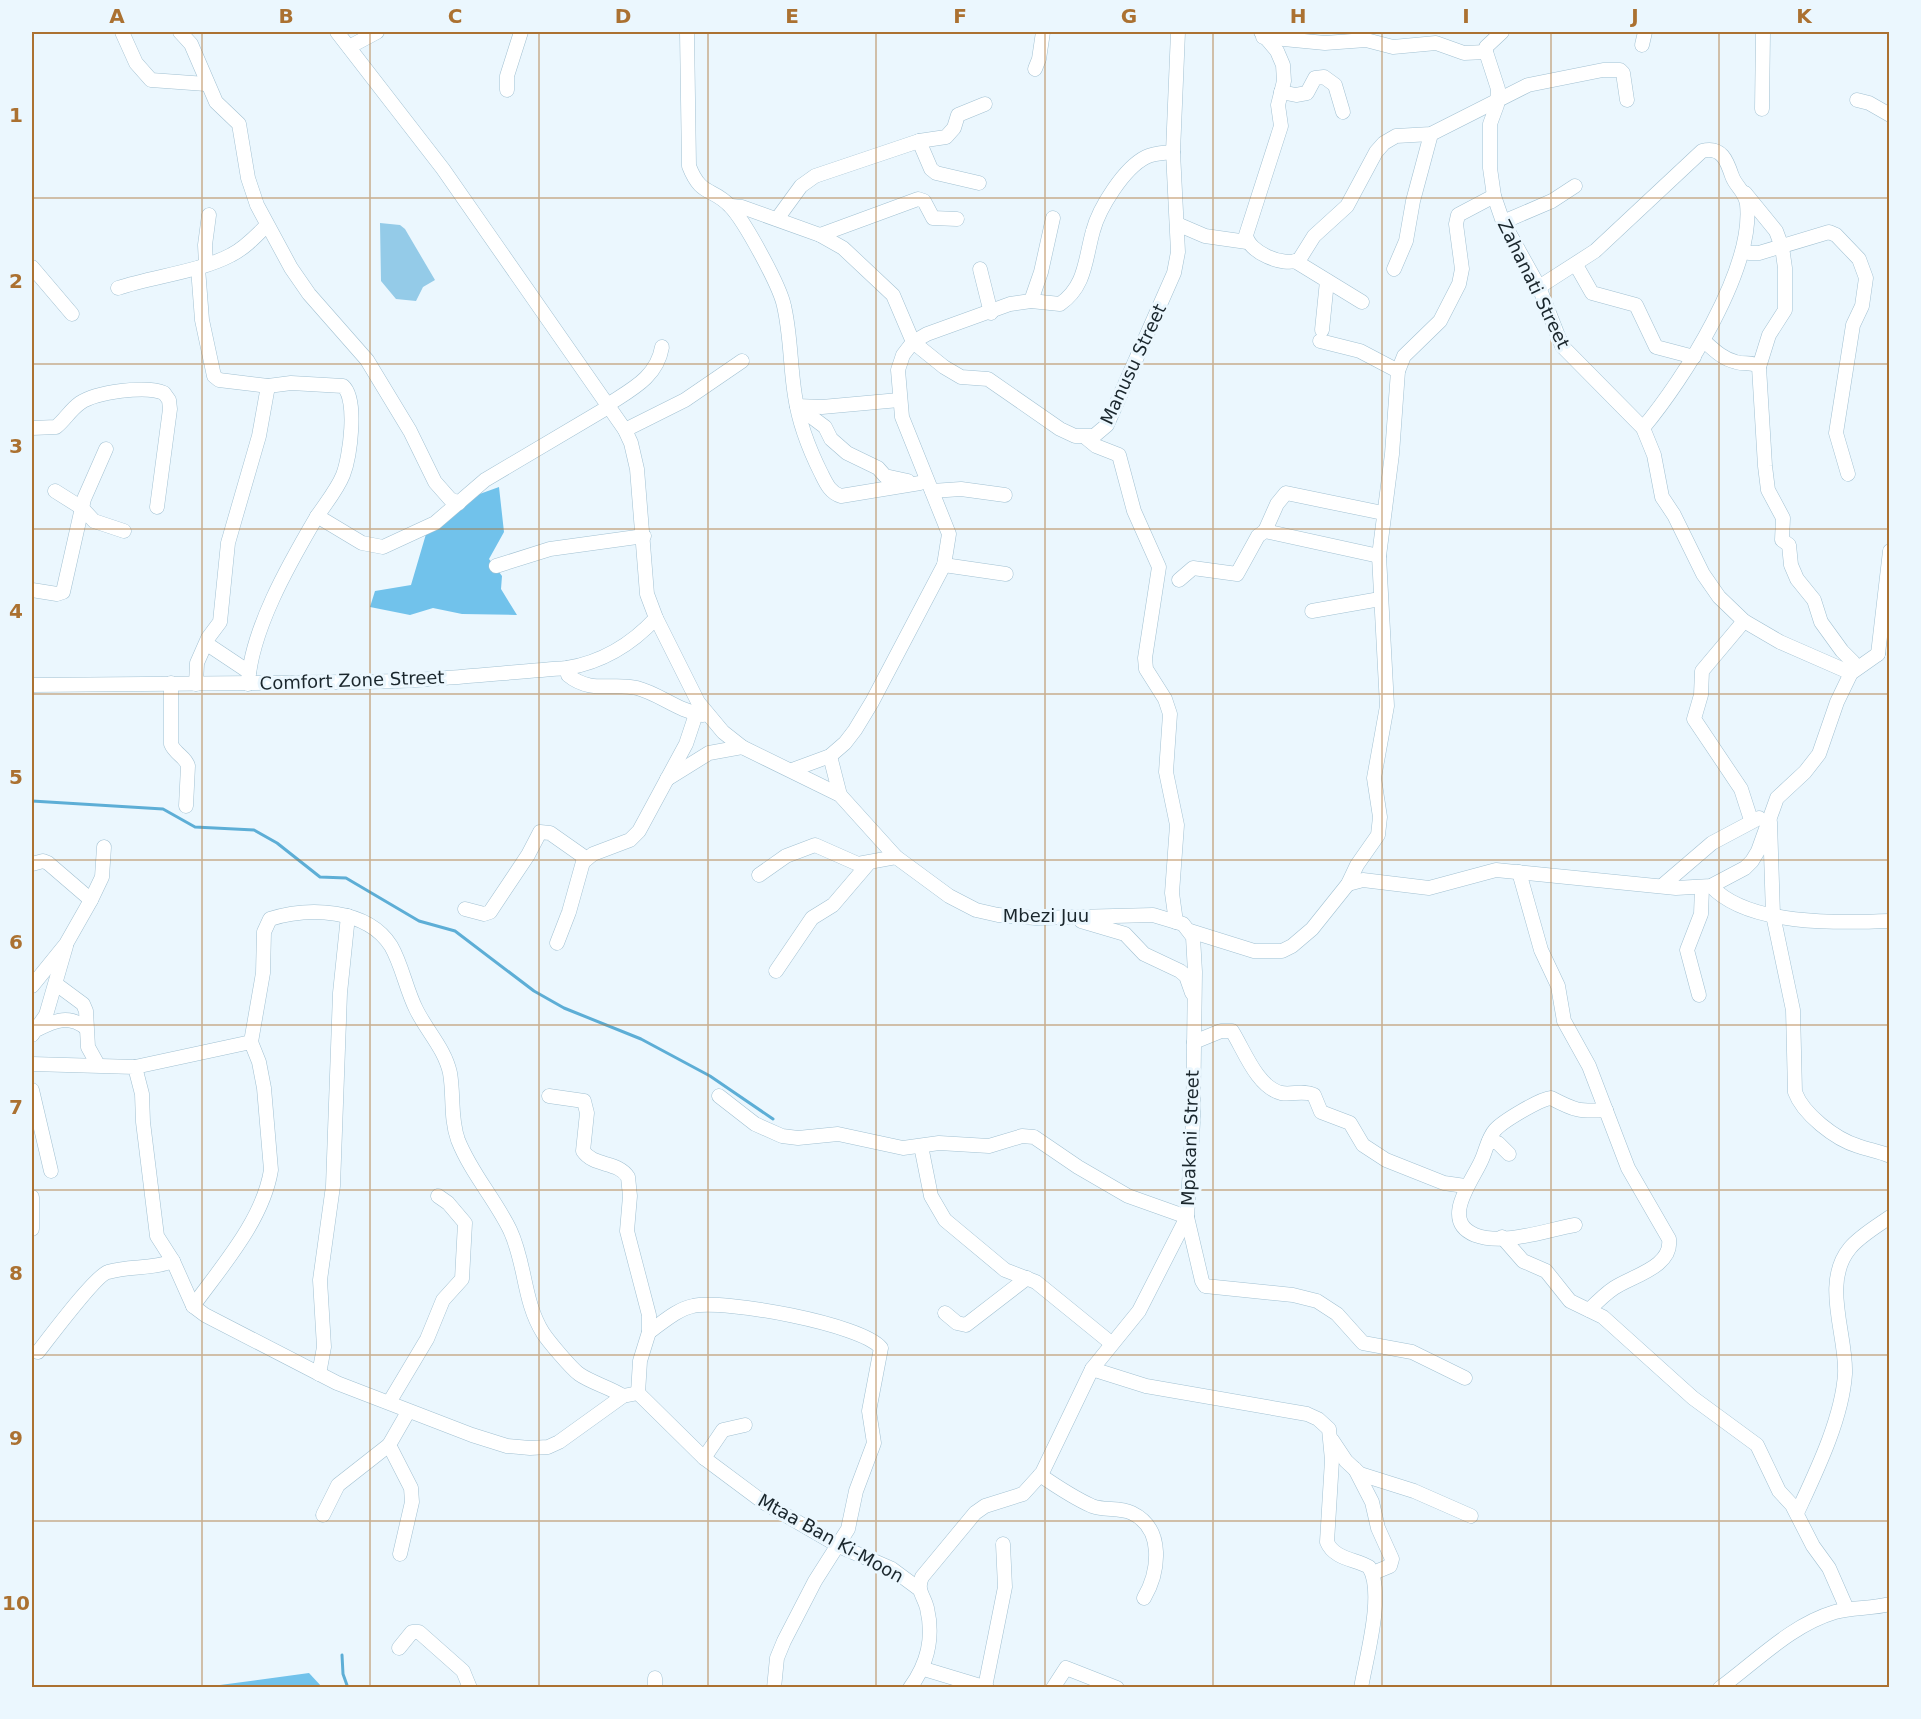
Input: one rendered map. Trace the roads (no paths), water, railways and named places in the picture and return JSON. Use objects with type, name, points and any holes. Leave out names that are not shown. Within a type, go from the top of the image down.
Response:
[{"type":"street","points":[[122,32],[136,63],[151,80],[206,84]]},
{"type":"street","points":[[180,32],[191,44],[206,84],[220,107],[239,124],[248,177],[260,213],[291,268],[309,294],[368,360],[442,491],[459,503]]},
{"type":"street","points":[[337,32],[443,169],[467,207],[610,405],[625,430],[635,456],[644,536],[647,594],[702,715],[663,782],[647,818],[630,840],[587,859],[580,868],[569,912],[558,943]]},
{"type":"street","points":[[349,47],[376,32]]},
{"type":"street","points":[[507,90],[507,76],[521,32]]},
{"type":"street","points":[[687,32],[689,166],[698,186],[731,207],[770,270],[783,297],[791,336],[797,406],[812,454],[835,494],[841,496],[923,478]]},
{"type":"street","points":[[1035,69],[1039,59],[1042,32]]},
{"type":"street","name":"Manusu Street","points":[[913,342],[956,375],[988,379],[1060,429],[1085,437],[1101,433],[1107,425],[1174,273],[1178,252],[1173,152],[1178,32]]},
{"type":"street","points":[[1318,32],[1344,43]]},
{"type":"street","points":[[1262,34],[1344,43],[1366,40],[1393,48],[1436,44],[1464,53],[1486,52],[1492,39],[1502,32]]},
{"type":"street","points":[[1762,109],[1763,32]]},
{"type":"street","points":[[1247,242],[1247,228],[1281,126],[1278,105],[1284,73],[1281,58],[1262,34]]},
{"type":"street","name":"Zahanati Street","points":[[1486,52],[1498,89],[1498,101],[1490,124],[1490,168],[1494,196],[1503,222],[1539,287],[1562,346],[1643,428],[1654,455],[1662,497],[1674,515],[1711,588],[1744,621],[1780,642],[1834,665],[1852,667]]},
{"type":"street","points":[[1295,261],[1314,236],[1347,206],[1379,147],[1396,136],[1431,134],[1528,85],[1603,70],[1620,70],[1623,73],[1627,100]]},
{"type":"street","points":[[1281,92],[1296,95],[1307,93],[1315,78],[1324,77],[1335,85],[1343,112]]},
{"type":"street","points":[[1857,100],[1869,103],[1890,115]]},
{"type":"street","points":[[777,219],[801,186],[815,176],[919,141],[946,137],[954,128],[958,115],[985,104]]},
{"type":"street","points":[[1394,269],[1406,241],[1413,201],[1431,134]]},
{"type":"street","points":[[919,141],[931,169],[936,173],[979,183]]},
{"type":"street","points":[[1539,287],[1576,265],[1624,226],[1702,151],[1715,151],[1730,163],[1735,181],[1772,224],[1782,247],[1785,310],[1769,335],[1759,367],[1768,490],[1783,518],[1782,540],[1789,545],[1791,565],[1797,579],[1814,600],[1819,618],[1852,667]]},
{"type":"street","points":[[792,770],[830,756],[845,743],[872,702],[944,565],[949,534],[932,491],[923,478],[906,430],[899,400],[899,363],[913,342],[927,334],[991,313],[1010,304],[1030,301],[1060,304],[1073,293],[1084,272],[1097,218],[1119,184],[1145,158],[1173,152]]},
{"type":"street","points":[[1503,222],[1552,201],[1575,186]]},
{"type":"street","points":[[1643,428],[1704,341],[1743,249],[1748,216],[1743,189]]},
{"type":"street","points":[[1085,437],[1096,446],[1119,455],[1134,511],[1159,567],[1145,658],[1146,669],[1165,699],[1170,714],[1166,772],[1178,825],[1172,893],[1176,922],[1190,932],[1246,950],[1282,951],[1292,946],[1312,929],[1348,884],[1380,826],[1374,778],[1387,706],[1379,556],[1392,454],[1398,371],[1404,356],[1440,321],[1459,284],[1462,269],[1456,224],[1458,215],[1494,196]]},
{"type":"street","points":[[820,235],[918,199],[924,201],[933,218],[957,219]]},
{"type":"street","points":[[731,207],[742,207],[777,219],[820,235],[843,248],[894,295],[913,342]]},
{"type":"street","points":[[207,644],[248,678],[267,614],[317,516],[345,471],[352,426],[350,394],[343,386],[291,383],[268,386],[219,380],[214,376],[202,320],[202,266],[209,215]]},
{"type":"street","points":[[1030,301],[1041,272],[1053,218]]},
{"type":"street","points":[[1177,224],[1205,236],[1247,242],[1254,250],[1286,261],[1295,261],[1362,302]]},
{"type":"street","points":[[118,288],[202,266],[241,249],[267,225]]},
{"type":"street","points":[[1743,249],[1754,254],[1829,232],[1836,235],[1864,267],[1866,288],[1853,325],[1836,433],[1848,474]]},
{"type":"street","points":[[1576,265],[1592,293],[1636,305],[1656,347],[1694,357]]},
{"type":"street","points":[[32,267],[72,314]]},
{"type":"street","points":[[980,269],[991,313]]},
{"type":"street","points":[[1327,281],[1321,336],[1360,351],[1398,371]]},
{"type":"street","points":[[1704,341],[1724,357],[1759,367]]},
{"type":"street","points":[[317,516],[362,543],[380,548],[435,524],[507,465],[610,405],[645,379],[657,364],[662,347]]},
{"type":"street","points":[[625,430],[685,400],[742,361]]},
{"type":"street","points":[[196,684],[197,663],[220,622],[228,543],[259,436],[268,386]]},
{"type":"street","points":[[32,428],[56,427],[79,404],[98,395],[141,390],[162,391],[170,400],[170,409],[157,507]]},
{"type":"street","points":[[797,406],[822,407],[899,400]]},
{"type":"street","points":[[797,406],[825,427],[831,439],[854,457],[870,463],[885,476],[923,478]]},
{"type":"street","points":[[32,590],[57,594],[63,592],[82,508],[106,449]]},
{"type":"street","points":[[932,491],[961,489],[1005,495]]},
{"type":"street","points":[[55,490],[82,508],[87,517],[124,531]]},
{"type":"street","points":[[1179,580],[1193,568],[1237,574],[1258,536],[1265,531],[1277,504],[1286,493],[1383,513]]},
{"type":"street","points":[[1265,531],[1379,556]]},
{"type":"street","points":[[496,566],[550,549],[644,536]]},
{"type":"street","points":[[1348,884],[1363,880],[1429,888],[1490,870],[1706,887],[1729,878],[1752,861],[1782,791],[1814,763],[1852,667],[1880,656],[1890,551]]},
{"type":"street","points":[[944,565],[1006,574]]},
{"type":"street","points":[[1312,611],[1380,599]]},
{"type":"street","name":"Comfort Zone Street","points":[[32,685],[196,684],[248,678],[354,682],[567,668],[585,665],[616,653],[656,618]]},
{"type":"street","points":[[1744,621],[1702,670],[1701,695],[1694,719],[1741,789],[1750,820]]},
{"type":"street","points":[[567,668],[568,675],[583,683],[608,688],[633,687],[702,715],[742,747],[840,795]]},
{"type":"street","points":[[171,683],[171,744],[176,752],[186,760],[188,766],[186,806]]},
{"type":"street","points":[[663,782],[709,753],[742,747]]},
{"type":"street","points":[[830,756],[840,795]]},
{"type":"street","name":"Mbezi Juu","points":[[840,795],[896,857],[949,896],[976,910],[1022,918],[1139,914],[1176,922]]},
{"type":"street","points":[[1663,885],[1712,843],[1750,820],[1770,817]]},
{"type":"street","points":[[1770,817],[1773,834],[1773,915],[1793,1010],[1795,1092],[1799,1102],[1846,1141],[1890,1156]]},
{"type":"street","points":[[465,909],[484,914],[490,912],[528,855],[540,832],[550,833],[587,859]]},
{"type":"street","points":[[759,875],[786,856],[815,845],[830,849],[843,859],[868,864],[896,857]]},
{"type":"street","points":[[34,1028],[46,1016],[55,974],[66,944],[102,877],[104,847]]},
{"type":"street","points":[[32,864],[43,861],[48,863],[91,900]]},
{"type":"street","points":[[776,971],[812,918],[834,905],[868,864]]},
{"type":"street","points":[[1519,872],[1541,950],[1558,986],[1564,1021],[1589,1066],[1628,1168],[1669,1239],[1670,1246],[1658,1263],[1648,1271],[1613,1288],[1589,1310]]},
{"type":"street","points":[[1706,887],[1731,903],[1773,915],[1841,921],[1890,921]]},
{"type":"street","points":[[1699,995],[1687,950],[1701,914],[1706,887]]},
{"type":"street","points":[[193,1306],[246,1229],[269,1182],[271,1170],[264,1088],[259,1062],[251,1042],[262,973],[267,921],[273,917],[302,914],[326,913],[348,916],[340,993],[333,1186],[320,1280],[324,1347],[319,1374]]},
{"type":"street","name":"Mtaa Ban Ki-Moon","points":[[348,916],[364,924],[389,944],[409,995],[444,1056],[450,1072],[451,1106],[458,1140],[478,1180],[509,1229],[520,1255],[532,1314],[538,1326],[577,1372],[632,1394],[704,1458],[763,1502],[839,1546],[892,1569],[919,1589]]},
{"type":"street","points":[[1066,917],[1125,934],[1144,954],[1184,974],[1195,1001]]},
{"type":"street","name":"Mpakani Street","points":[[919,1589],[922,1577],[975,1514],[985,1506],[1023,1494],[1040,1475],[1092,1369],[1139,1311],[1187,1217],[1193,1156],[1195,1001],[1195,956],[1190,932]]},
{"type":"street","points":[[32,987],[55,974]]},
{"type":"street","points":[[55,974],[83,1004],[86,1011],[88,1047],[98,1065]]},
{"type":"street","points":[[34,1028],[68,1019],[86,1028]]},
{"type":"street","points":[[1194,1042],[1221,1031],[1232,1031],[1255,1069],[1266,1084],[1276,1091],[1314,1095],[1321,1112],[1350,1123],[1363,1145],[1375,1154],[1444,1183],[1465,1186]]},
{"type":"street","points":[[32,1064],[135,1067],[251,1042]]},
{"type":"street","points":[[135,1067],[142,1095],[143,1122],[157,1236],[173,1261],[193,1306],[205,1315],[319,1374],[390,1401],[408,1412],[507,1446],[548,1447],[632,1394],[649,1332],[649,1315],[627,1231],[630,1196],[628,1177],[620,1169],[588,1158],[583,1151],[587,1113],[584,1101],[549,1096]]},
{"type":"street","points":[[32,1090],[51,1171]]},
{"type":"street","points":[[719,1096],[755,1124],[782,1136],[798,1138],[838,1134],[895,1148],[951,1143],[989,1146],[1006,1143],[1022,1136],[1034,1137],[1078,1167],[1128,1196],[1187,1217],[1205,1286],[1293,1295],[1317,1301],[1337,1314],[1363,1343],[1412,1352],[1465,1378]]},
{"type":"street","points":[[1575,1225],[1540,1234],[1478,1236],[1466,1229],[1459,1209],[1465,1186],[1477,1170],[1489,1141],[1498,1127],[1547,1098],[1578,1111],[1606,1110]]},
{"type":"street","points":[[1489,1141],[1498,1143],[1509,1154]]},
{"type":"street","points":[[921,1146],[931,1196],[940,1214],[954,1229],[1005,1270],[1027,1278],[1080,1316],[1111,1343]]},
{"type":"street","points":[[390,1401],[427,1339],[443,1300],[459,1285],[463,1273],[465,1223],[438,1196]]},
{"type":"street","points":[[32,1197],[32,1229]]},
{"type":"street","points":[[1797,1513],[1832,1430],[1843,1385],[1845,1372],[1837,1306],[1838,1283],[1844,1256],[1851,1246],[1890,1217]]},
{"type":"street","points":[[1502,1237],[1523,1261],[1546,1271],[1570,1301],[1613,1325],[1693,1398],[1750,1438],[1764,1457],[1779,1491],[1797,1513],[1813,1546],[1829,1568],[1847,1609]]},
{"type":"street","points":[[38,1352],[101,1274],[126,1268],[149,1269],[173,1261]]},
{"type":"street","points":[[945,1313],[957,1323],[966,1325],[1027,1278]]},
{"type":"street","points":[[649,1332],[693,1306],[719,1304],[759,1308],[806,1318],[878,1344],[881,1353],[869,1411],[874,1443],[856,1491],[848,1529],[815,1581],[777,1658],[774,1688]]},
{"type":"street","points":[[1092,1369],[1146,1386],[1307,1414],[1325,1424],[1332,1440],[1346,1461],[1353,1464],[1360,1474],[1414,1491],[1471,1516]]},
{"type":"street","points":[[323,1515],[342,1480],[389,1445],[408,1412]]},
{"type":"street","points":[[704,1458],[723,1430],[745,1425]]},
{"type":"street","points":[[1332,1440],[1327,1542],[1329,1548],[1340,1556],[1362,1563],[1373,1573],[1375,1588],[1372,1623],[1361,1688]]},
{"type":"street","points":[[389,1445],[411,1488],[412,1502],[400,1554]]},
{"type":"street","points":[[1353,1464],[1372,1502],[1378,1528],[1392,1559],[1390,1566],[1373,1573]]},
{"type":"street","points":[[1040,1475],[1092,1506],[1126,1511],[1143,1521],[1152,1535],[1157,1559],[1150,1588],[1144,1598]]},
{"type":"street","points":[[924,1669],[986,1687],[1005,1587],[1003,1544]]},
{"type":"street","points":[[910,1688],[924,1669],[931,1632],[927,1606],[919,1589]]},
{"type":"street","points":[[1720,1688],[1761,1658],[1785,1636],[1810,1623],[1847,1609],[1875,1608],[1890,1604]]},
{"type":"street","points":[[399,1648],[412,1632],[419,1632],[463,1671],[470,1688]]},
{"type":"street","points":[[1053,1688],[1066,1668],[1117,1688]]},
{"type":"waterway","points":[[32,801],[163,809],[195,827],[254,830],[277,843],[320,877],[346,878],[419,921],[455,931],[534,991],[564,1008],[641,1039],[710,1076],[773,1119]]},
{"type":"waterway","points":[[342,1655],[343,1674],[348,1688]]}]
